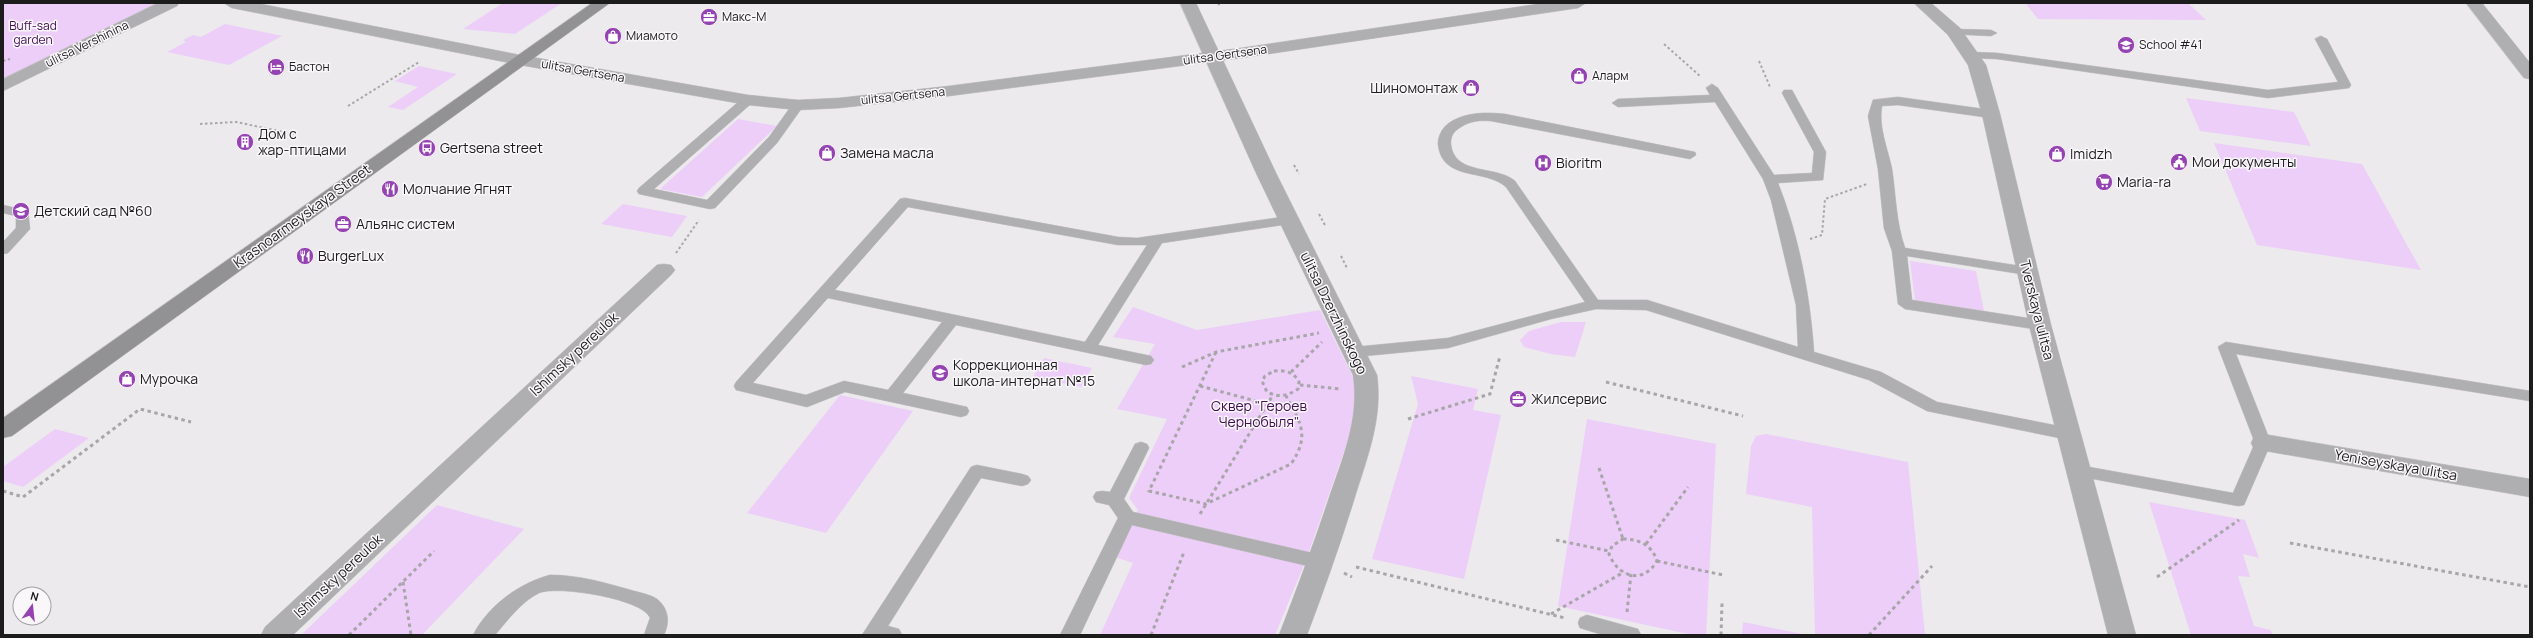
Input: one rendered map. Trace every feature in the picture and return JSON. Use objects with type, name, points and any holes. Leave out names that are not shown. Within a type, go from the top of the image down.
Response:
[{"type":"main road","name":"Krasnoarmeyskaya Street","points":[[3,430],[602,3]]},
{"type":"street","name":"ulitsa Vershinina","points":[[3,86],[171,3]]},
{"type":"street","name":"ulitsa Gertsena","points":[[232,3],[520,60],[748,100],[798,105],[839,103],[942,92],[1213,56],[1578,3]]},
{"type":"street","name":"ulitsa Dzerzhinskogo","points":[[1188,3],[1289,220],[1338,330],[1354,352],[1365,375],[1369,397],[1368,419],[1320,562],[1293,635]]},
{"type":"street","name":"Tverskaya ulitsa","points":[[1922,3],[1954,32],[1972,55],[1977,65],[1991,114],[2040,325],[2122,635]]},
{"type":"street","points":[[2474,3],[2530,74]]},
{"type":"street","name":"Ishimsky pereulok","points":[[275,635],[664,270]]},
{"type":"street","name":"Yeniseyskaya ulitsa","points":[[2263,442],[2530,488]]},
{"type":"lane","points":[[1954,32],[1992,33]]},
{"type":"lane","points":[[1972,55],[1997,56],[2268,94],[2345,85],[2321,39]]},
{"type":"lane","points":[[1618,103],[1715,93],[1770,179],[1778,200],[1803,305],[1806,355]]},
{"type":"lane","points":[[1770,179],[1818,177],[1820,152],[1788,93]]},
{"type":"lane","points":[[748,100],[644,191],[710,205],[768,145],[798,105]]},
{"type":"lane","points":[[1991,114],[1898,101],[1877,103],[1874,116],[1886,176],[1891,228],[1899,252],[1905,304],[2040,325]]},
{"type":"lane","points":[[1593,303],[1506,180],[1462,168],[1450,159],[1445,150],[1444,139],[1448,130],[1458,122],[1469,118],[1486,116],[1505,118],[1690,155]]},
{"type":"lane","points":[[961,411],[844,386],[806,401],[742,386],[905,202],[1118,241],[1157,240],[1289,220]]},
{"type":"lane","points":[[3,210],[23,214],[23,229],[3,250]]},
{"type":"lane","points":[[1089,347],[1157,240]]},
{"type":"lane","points":[[1899,252],[2027,271]]},
{"type":"lane","points":[[824,292],[1146,360]]},
{"type":"lane","points":[[1354,352],[1448,343],[1593,303],[1623,301],[1647,305],[1875,376],[1933,407],[2069,434]]},
{"type":"lane","points":[[891,397],[952,319]]},
{"type":"lane","points":[[2078,471],[2238,500],[2263,442],[2226,347],[2530,396]]},
{"type":"lane","points":[[1141,448],[1109,498],[1127,517],[1320,562]]},
{"type":"lane","points":[[880,634],[977,471],[1022,480]]},
{"type":"lane","points":[[1070,635],[1127,517]]},
{"type":"lane","points":[[483,635],[522,594],[539,584],[557,580],[649,603],[657,609],[660,618],[658,628],[654,635]]},
{"type":"lane","points":[[1587,623],[1629,626]]},
{"type":"path","points":[[1664,44],[1715,93]]},
{"type":"path","points":[[1759,61],[1769,87],[1788,93]]},
{"type":"path","points":[[348,106],[419,62]]},
{"type":"path","points":[[200,124],[236,122],[298,135]]},
{"type":"path","points":[[1294,165],[1298,174]]},
{"type":"path","points":[[1805,241],[1822,235],[1825,199],[1886,176]]},
{"type":"path","points":[[664,270],[710,205]]},
{"type":"path","points":[[1319,214],[1326,227]]},
{"type":"path","points":[[1341,256],[1347,268]]},
{"type":"path","points":[[1182,368],[1216,352],[1338,330]]},
{"type":"path","points":[[1291,372],[1338,330]]},
{"type":"path","points":[[1216,352],[1149,491],[1206,504],[1278,472],[1291,464],[1299,453],[1304,442],[1302,425],[1286,396]]},
{"type":"path","points":[[1408,418],[1490,394],[1500,356]]},
{"type":"path","points":[[1274,371],[1291,372],[1298,378],[1300,385],[1295,392],[1286,396],[1273,395],[1264,390],[1261,382],[1262,379],[1274,371]]},
{"type":"path","points":[[1606,382],[1743,416]]},
{"type":"path","points":[[1300,385],[1342,389]]},
{"type":"path","points":[[1200,386],[1267,404]]},
{"type":"path","points":[[1196,520],[1273,395]]},
{"type":"path","points":[[3,491],[23,497],[140,409],[191,422]]},
{"type":"path","points":[[1599,468],[1623,539]]},
{"type":"path","points":[[1646,544],[1688,487]]},
{"type":"path","points":[[2157,577],[2246,516]]},
{"type":"path","points":[[1623,539],[1631,539],[1646,544],[1656,555],[1657,561],[1652,571],[1639,575],[1631,574],[1624,572],[1612,563],[1609,551],[1616,542],[1623,539]]},
{"type":"path","points":[[1556,540],[1609,551]]},
{"type":"path","points":[[2290,543],[2530,587]]},
{"type":"path","points":[[1151,635],[1185,548]]},
{"type":"path","points":[[349,635],[434,550]]},
{"type":"path","points":[[1657,561],[1723,575]]},
{"type":"path","points":[[1869,635],[1932,566]]},
{"type":"path","points":[[1356,567],[1550,615],[1624,572]]},
{"type":"path","points":[[1629,626],[1631,574]]},
{"type":"path","points":[[403,581],[411,635]]},
{"type":"path","points":[[1720,635],[1722,603]]},
{"type":"green space","name":"Buff-sad garden","points":[[3,3],[159,3],[3,81]]},
{"type":"green space","points":[[503,3],[562,3],[515,34],[463,29]]},
{"type":"green space","points":[[2025,3],[2188,3],[2206,20],[2038,19]]},
{"type":"green space","points":[[225,24],[282,36],[229,65],[167,52],[186,42],[183,40],[193,35],[201,37]]},
{"type":"green space","points":[[419,66],[457,74],[403,110],[388,107],[418,87],[395,81]]},
{"type":"green space","points":[[2186,98],[2294,112],[2311,146],[2200,131]]},
{"type":"green space","points":[[738,119],[777,126],[702,197],[660,189]]},
{"type":"green space","points":[[2214,143],[2362,164],[2421,270],[2257,245]]},
{"type":"green space","points":[[623,204],[687,216],[672,237],[601,224]]},
{"type":"green space","points":[[1910,261],[1976,271],[1984,311],[1915,300]]},
{"type":"green space","name":"Сквер \"Героев Чернобыля\"","points":[[1133,307],[1197,330],[1320,310],[1353,377],[1356,399],[1354,423],[1306,560],[1275,635],[1100,635],[1133,563],[1115,557],[1138,510],[1129,498],[1167,419],[1117,409],[1155,344],[1113,337]]},
{"type":"green space","points":[[1561,322],[1586,322],[1575,357],[1551,354],[1524,347],[1520,340],[1529,331]]},
{"type":"green space","points":[[1044,358],[1092,368],[1081,387],[1033,377]]},
{"type":"green space","points":[[1411,376],[1478,389],[1473,410],[1501,415],[1464,579],[1372,559],[1418,404]]},
{"type":"green space","points":[[840,395],[913,411],[826,533],[747,513]]},
{"type":"green space","points":[[1587,419],[1716,444],[1706,635],[1693,635],[1558,606]]},
{"type":"green space","points":[[55,429],[89,438],[23,487],[3,481],[3,467]]},
{"type":"green space","points":[[1766,434],[1908,462],[1925,635],[1815,635],[1812,507],[1746,494],[1751,446],[1756,436]]},
{"type":"green space","points":[[2149,502],[2245,520],[2259,558],[2243,554],[2250,577],[2238,576],[2254,626],[2271,630],[2272,635],[2191,635]]},
{"type":"green space","points":[[437,505],[524,529],[422,635],[301,635]]},
{"type":"green space","points":[[1743,622],[1807,635],[1742,635]]},
{"type":"place","name":"Макс-М","points":[[709,17]]},
{"type":"place","name":"Миамото","points":[[613,36]]},
{"type":"place","name":"School #41","points":[[2126,45]]},
{"type":"place","name":"Бастон","points":[[276,67]]},
{"type":"place","name":"Аларм","points":[[1579,76]]},
{"type":"place","name":"Шиномонтаж","points":[[1471,88]]},
{"type":"place","name":"Дом с жар-птицами","points":[[245,142]]},
{"type":"place","name":"Gertsena street","points":[[427,148]]},
{"type":"place","name":"Замена масла","points":[[827,153]]},
{"type":"place","name":"Imidzh","points":[[2057,154]]},
{"type":"place","name":"Мои документы","points":[[2179,162]]},
{"type":"place","name":"Bioritm","points":[[1543,163]]},
{"type":"place","name":"Maria-ra","points":[[2104,182]]},
{"type":"place","name":"Молчание Ягнят","points":[[390,189]]},
{"type":"place","name":"Детский сад №60","points":[[21,211]]},
{"type":"place","name":"Альянс систем","points":[[343,224]]},
{"type":"place","name":"BurgerLux","points":[[305,256]]},
{"type":"place","name":"Коррекционная школа-интернат №15","points":[[940,373]]},
{"type":"place","name":"Мурочка","points":[[127,379]]},
{"type":"place","name":"Жилсервис","points":[[1518,399]]}]
